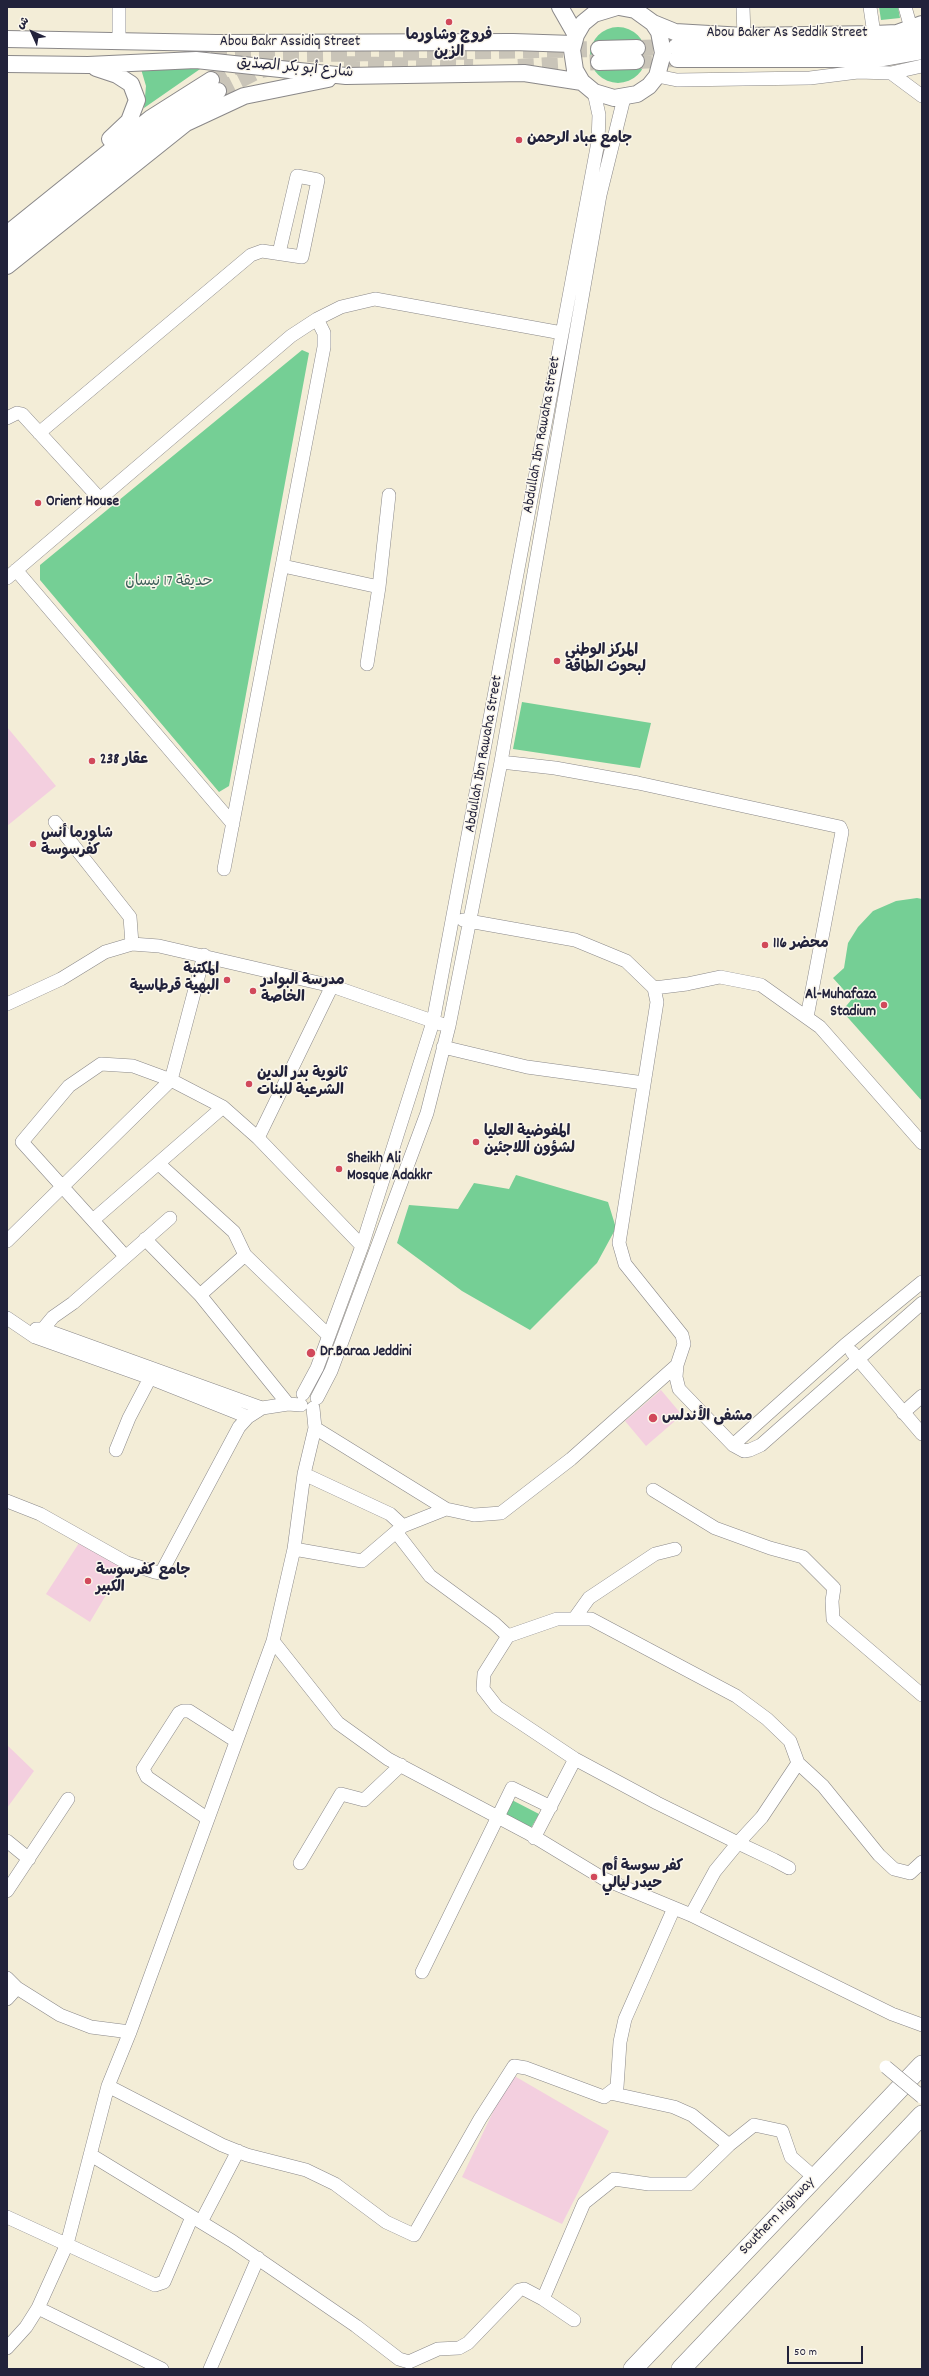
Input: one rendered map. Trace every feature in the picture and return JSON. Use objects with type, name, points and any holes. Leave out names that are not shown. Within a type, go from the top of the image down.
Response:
[{"type":"highway","name":"Southern Highway","points":[[633,2369],[922,2065]]},
{"type":"highway","points":[[681,2369],[922,2115]]},
{"type":"main road","points":[[560,7],[574,39]]},
{"type":"main road","points":[[617,7],[642,14],[653,23],[661,37],[663,53],[657,76],[649,86],[637,94],[624,98],[603,96],[594,92],[582,82],[575,70],[572,57],[574,39],[583,23],[594,14],[617,7]]},
{"type":"main road","name":"Abou Baker As Seddik Street","points":[[653,23],[675,32],[744,36],[874,34],[918,30],[913,43],[876,48],[676,53],[877,60],[922,51]]},
{"type":"main road","name":"Abou Bakr Assidiq Street","points":[[7,39],[216,43],[513,42],[574,39]]},
{"type":"main road","points":[[7,53],[198,56]]},
{"type":"main road","points":[[599,56],[636,54]]},
{"type":"main road","name":"شارع أبو بكر الصدّيق","points":[[7,64],[88,65],[196,60],[346,76],[524,73],[582,82]]},
{"type":"main road","points":[[7,227],[99,150],[129,121],[137,100],[131,84],[117,75],[88,65]]},
{"type":"main road","points":[[7,266],[186,123],[244,96],[346,76]]},
{"type":"main road","points":[[7,234],[151,118],[214,86],[111,166],[7,253]]},
{"type":"street","points":[[119,7],[119,40]]},
{"type":"street","points":[[743,7],[744,36]]},
{"type":"street","points":[[870,7],[874,34]]},
{"type":"street","points":[[905,7],[918,30]]},
{"type":"street","points":[[657,76],[677,80],[810,78],[858,72],[891,73],[922,66]]},
{"type":"street","points":[[891,73],[922,96]]},
{"type":"street","name":"Abdullah Ibn Rawaha Street","points":[[304,1402],[362,1246],[434,1022],[598,142],[599,115],[594,92]]},
{"type":"street","name":"Abdullah Ibn Rawaha Street","points":[[304,1402],[331,1371],[426,1113],[449,1026],[471,921],[501,762],[600,195],[624,98]]},
{"type":"street","points":[[38,433],[251,255],[262,252],[302,257],[318,180],[297,176],[279,253]]},
{"type":"street","points":[[233,824],[12,574],[292,336],[317,319],[341,307],[374,299],[562,334]]},
{"type":"street","points":[[224,869],[324,347],[324,333],[317,319]]},
{"type":"street","points":[[7,418],[17,413],[22,414],[100,499]]},
{"type":"street","points":[[367,664],[380,587],[389,495]]},
{"type":"street","points":[[283,566],[380,587]]},
{"type":"street","points":[[501,762],[555,768],[638,783],[840,827],[842,832],[807,1017]]},
{"type":"street","points":[[55,822],[130,917],[132,944]]},
{"type":"street","points":[[453,918],[574,940],[626,961],[654,988],[657,1002],[619,1243],[625,1264],[682,1335],[684,1344],[677,1365],[676,1378],[679,1389],[733,1445],[744,1451],[755,1448],[857,1358],[922,1304]]},
{"type":"street","points":[[7,1004],[61,979],[105,952],[132,944],[159,946],[204,955],[332,986],[449,1026]]},
{"type":"street","points":[[7,1241],[61,1186],[171,1080],[204,955]]},
{"type":"street","points":[[654,988],[687,984],[720,977],[761,985],[820,1027],[922,1143]]},
{"type":"street","points":[[258,1138],[332,986]]},
{"type":"street","points":[[443,1047],[527,1067],[644,1083]]},
{"type":"street","points":[[125,1256],[22,1142],[69,1086],[101,1064],[134,1066],[171,1080],[223,1107],[258,1138],[362,1246]]},
{"type":"street","points":[[93,1220],[223,1107]]},
{"type":"street","points":[[159,1164],[234,1232],[245,1255],[329,1336]]},
{"type":"street","points":[[43,1328],[53,1317],[170,1218]]},
{"type":"street","points":[[145,1239],[304,1402],[315,1428],[446,1509],[474,1515],[501,1513],[571,1459],[677,1365]]},
{"type":"street","points":[[200,1295],[245,1255]]},
{"type":"street","points":[[733,1445],[845,1345],[922,1282]]},
{"type":"street","points":[[7,1318],[35,1337],[150,1378],[248,1417]]},
{"type":"street","points":[[24,1330],[43,1328],[262,1408]]},
{"type":"street","points":[[845,1345],[922,1434]]},
{"type":"street","points":[[116,1450],[128,1418],[150,1378]]},
{"type":"street","points":[[903,1413],[922,1396]]},
{"type":"street","points":[[7,1501],[40,1514],[127,1563],[162,1573],[239,1428],[248,1417],[262,1408],[304,1402]]},
{"type":"street","points":[[7,2348],[26,2327],[38,2308],[67,2244],[108,2086],[130,2032],[273,1641],[294,1549],[304,1474],[315,1428]]},
{"type":"street","points":[[304,1474],[390,1514],[430,1576],[494,1623],[508,1636]]},
{"type":"street","points":[[653,1490],[715,1528],[770,1548],[803,1557],[834,1588],[832,1601],[833,1619],[922,1695]]},
{"type":"street","points":[[294,1549],[362,1561],[400,1529],[446,1509]]},
{"type":"street","points":[[574,1619],[589,1598],[655,1554],[674,1549]]},
{"type":"street","points":[[789,1868],[575,1759],[497,1707],[483,1690],[484,1674],[508,1636],[557,1619],[591,1619],[736,1696],[768,1719],[790,1742],[798,1763],[823,1786],[879,1855],[894,1869],[910,1874],[922,1862]]},
{"type":"street","points":[[273,1641],[338,1723],[388,1759],[497,1817],[604,1879],[691,1915],[892,2014],[922,2025]]},
{"type":"street","points":[[208,1819],[147,1777],[143,1769],[179,1713],[183,1711],[189,1711],[236,1741]]},
{"type":"street","points":[[534,1838],[575,1759]]},
{"type":"street","points":[[691,1915],[714,1871],[762,1817],[798,1763]]},
{"type":"street","points":[[300,1863],[341,1794],[364,1800],[401,1765]]},
{"type":"street","points":[[422,1972],[512,1788],[550,1807]]},
{"type":"street","points":[[7,1891],[68,1799]]},
{"type":"street","points":[[7,1841],[29,1859]]},
{"type":"street","points":[[108,2086],[183,2126],[238,2151],[306,2170],[335,2184],[386,2222],[414,2235],[480,2119],[514,2066],[526,2068],[604,2097],[617,2088],[620,2042],[625,2019],[674,1908]]},
{"type":"street","points":[[7,1978],[17,1988],[60,2015],[91,2027],[130,2032]]},
{"type":"street","points":[[7,1999],[17,1988]]},
{"type":"street","points":[[886,2067],[922,2097]]},
{"type":"street","points":[[610,2093],[674,2106],[692,2115],[729,2146]]},
{"type":"street","points":[[543,2299],[584,2203],[614,2179],[649,2184],[689,2184],[729,2146],[754,2125],[782,2131],[791,2157],[815,2178]]},
{"type":"street","points":[[7,2217],[155,2285],[160,2285],[164,2282],[197,2219],[238,2151]]},
{"type":"street","points":[[91,2155],[258,2258],[356,2326],[400,2359],[409,2362],[438,2349],[459,2348],[468,2343],[519,2290],[524,2289],[543,2299],[574,2320]]},
{"type":"street","points":[[210,2369],[258,2258]]},
{"type":"street","points":[[38,2308],[162,2369]]},
{"type":"shaded area","points":[[7,727],[56,786],[7,826]]},
{"type":"shaded area","name":"مشفى الأندلس","points":[[661,1390],[682,1415],[646,1446],[625,1421]]},
{"type":"shaded area","points":[[79,1543],[122,1568],[90,1622],[46,1594]]},
{"type":"shaded area","points":[[7,1745],[34,1771],[7,1808]]},
{"type":"shaded area","points":[[511,2074],[609,2131],[562,2224],[462,2177]]},
{"type":"green space","points":[[879,7],[898,7],[900,18],[881,20]]},
{"type":"green space","points":[[613,27],[623,27],[638,35],[644,44],[646,55],[644,66],[638,75],[623,83],[613,83],[602,78],[595,71],[590,60],[590,50],[595,39],[602,32]]},
{"type":"green space","points":[[203,67],[144,108],[146,86],[141,69]]},
{"type":"green space","name":"حديقة 17 نيسان","points":[[302,350],[309,353],[229,786],[219,792],[40,580],[40,565]]},
{"type":"green space","points":[[522,702],[651,723],[640,768],[513,749]]},
{"type":"green space","name":"Al-Muhafaza Stadium","points":[[917,898],[922,899],[922,1101],[842,1011],[852,999],[833,978],[844,968],[848,943],[858,927],[873,911],[896,901]]},
{"type":"green space","points":[[516,1175],[608,1202],[616,1228],[597,1263],[530,1330],[462,1291],[397,1243],[409,1205],[458,1209],[474,1183],[509,1189]]},
{"type":"green space","points":[[510,1799],[539,1814],[528,1833],[501,1819]]},
{"type":"tunnel","points":[[637,48],[675,47]]},
{"type":"tunnel","points":[[211,56],[599,49]]},
{"type":"tunnel","points":[[636,61],[675,59]]},
{"type":"tunnel","points":[[211,80],[245,61]]},
{"type":"tunnel","points":[[518,67],[599,62]]},
{"type":"tunnel","points":[[344,64],[473,67]]},
{"type":"tunnel","points":[[218,91],[258,71],[271,68]]},
{"type":"place","name":"فروج وشاورما الزين","points":[[449,22]]},
{"type":"place","name":"جامع عباد الرحمن","points":[[519,140]]},
{"type":"place","name":"Orient House","points":[[38,503]]},
{"type":"place","name":"المركز الوطني لبحوث الطاقة","points":[[557,661]]},
{"type":"place","name":"عقار 238","points":[[92,761]]},
{"type":"place","name":"شاورما أنس كفرسوسة","points":[[33,844]]},
{"type":"place","name":"محضر 116","points":[[765,945]]},
{"type":"place","name":"المكتبة البهية قرطاسية","points":[[227,980]]},
{"type":"place","name":"مدرسة البوادر الخاصة","points":[[253,991]]},
{"type":"place","name":"Al-Muhafaza Stadium","points":[[884,1005]]},
{"type":"place","name":"ثانوية بدر الدين الشرعية للبنات","points":[[249,1084]]},
{"type":"place","name":"المفوضية العليا لشؤون اللاجئين","points":[[476,1142]]},
{"type":"place","name":"Sheikh Ali Mosque Adakkr","points":[[339,1169]]},
{"type":"place","name":"Dr.Baraa Jeddini","points":[[311,1353]]},
{"type":"place","name":"مشفى الأندلس","points":[[653,1418]]},
{"type":"place","name":"جامع كفرسوسة الكبير","points":[[88,1581]]},
{"type":"place","name":"كفر سوسة أم حيدر ليالي","points":[[594,1877]]}]
